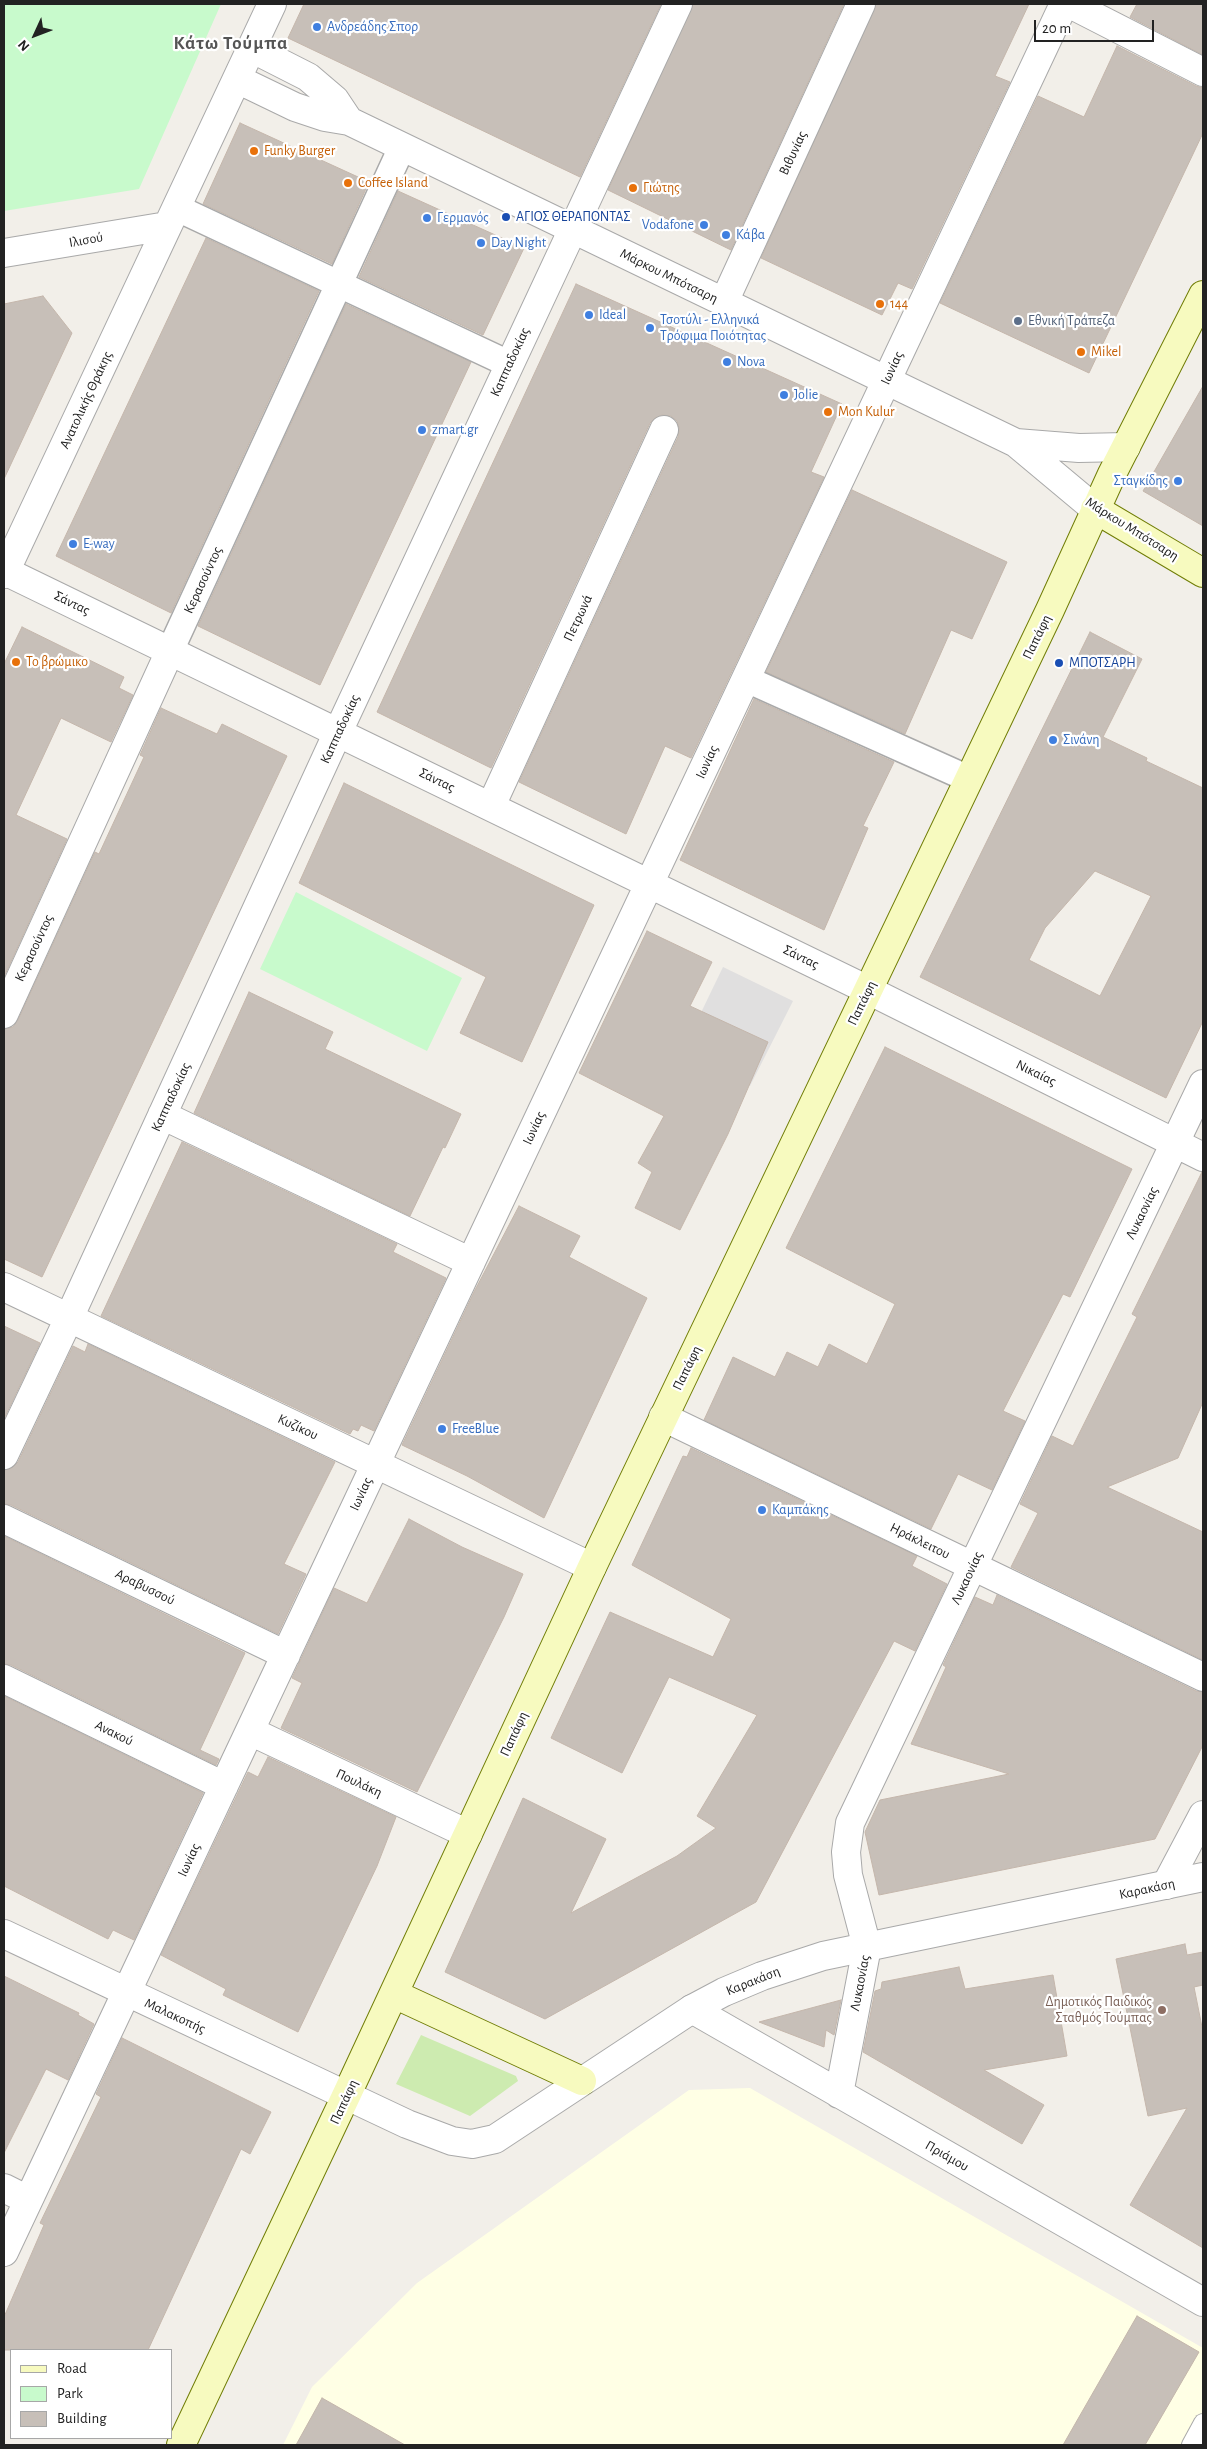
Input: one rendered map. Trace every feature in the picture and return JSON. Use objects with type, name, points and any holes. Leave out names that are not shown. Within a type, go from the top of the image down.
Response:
[{"type":"main road","name":"Παπάφη","points":[[180,2445],[394,1994],[592,1567],[969,780],[1095,509],[1203,296]]},
{"type":"main road","name":"Μάρκου Μπότσαρη","points":[[1095,509],[1203,573]]},
{"type":"main road","points":[[394,1994],[582,2082]]},
{"type":"street","name":"Ανατολικής Θράκης","points":[[5,572],[271,4]]},
{"type":"street","name":"Καππαδοκίας","points":[[4,1455],[70,1318],[338,732],[678,4]]},
{"type":"street","name":"Βιθυνίας","points":[[724,302],[861,4]]},
{"type":"street","name":"Ιωνίας","points":[[4,2252],[1064,4]]},
{"type":"street","points":[[1070,4],[1203,72]]},
{"type":"street","points":[[252,48],[308,77],[335,100],[349,121]]},
{"type":"street","name":"Μάρκου Μπότσαρη","points":[[237,79],[295,107],[325,117],[349,121],[1016,443],[1095,509]]},
{"type":"street","name":"Κερασούντος","points":[[4,1014],[402,147]]},
{"type":"street","points":[[172,217],[339,284],[509,364]]},
{"type":"street","name":"Ιλισού","points":[[4,254],[172,217]]},
{"type":"street","name":"Πετρωνά","points":[[491,806],[664,430]]},
{"type":"street","name":"Μάρκου Μπότσαρη","points":[[1016,443],[1079,448],[1126,446]]},
{"type":"street","name":"Σάντας","points":[[5,572],[868,990]]},
{"type":"street","points":[[746,679],[969,780]]},
{"type":"street","name":"Νικαίας","points":[[868,990],[1203,1157]]},
{"type":"street","name":"Λυκαονίας","points":[[839,2094],[867,1947],[848,1875],[846,1852],[849,1826],[1203,1084]]},
{"type":"street","points":[[162,1115],[471,1262]]},
{"type":"street","name":"Κυζίκου","points":[[4,1287],[592,1567]]},
{"type":"street","name":"Ηράκλειτου","points":[[663,1417],[1203,1678]]},
{"type":"street","name":"Αραβυσσού","points":[[4,1520],[286,1655]]},
{"type":"street","name":"Ανακού","points":[[4,1679],[224,1786]]},
{"type":"street","name":"Πουλάκη","points":[[250,1731],[468,1834]]},
{"type":"street","points":[[1166,1885],[1203,1815]]},
{"type":"street","name":"Καρακάση","points":[[346,2096],[452,2142],[472,2144],[494,2139],[692,2009],[724,1992],[770,1974],[808,1960],[1203,1877]]},
{"type":"street","name":"Μαλακοπής","points":[[4,1934],[346,2096]]},
{"type":"street","name":"Πριάμου","points":[[692,2009],[1203,2302]]},
{"type":"street","points":[[4,2188],[28,2200]]},
{"type":"lane","points":[[1191,2445],[1203,2423]]},
{"type":"shaded area","points":[[723,967],[793,1001],[750,1086],[682,1052]]},
{"type":"shaded area","points":[[750,2088],[1203,2348],[1203,2445],[283,2445],[312,2387],[417,2283],[689,2090]]},
{"type":"green space","points":[[4,4],[221,4],[139,189],[4,211]]},
{"type":"green space","points":[[296,892],[462,978],[427,1051],[260,969]]},
{"type":"green space","points":[[421,2035],[516,2076],[518,2081],[470,2116],[396,2084]]},
{"type":"building","points":[[304,4],[661,4],[580,177],[288,38]]},
{"type":"building","points":[[693,4],[844,4],[731,250],[608,190]]},
{"type":"building","points":[[876,4],[1029,4],[995,76],[1010,82],[912,289],[898,283],[882,315],[761,258]]},
{"type":"building","points":[[1137,4],[1203,4],[1203,55],[1130,17]]},
{"type":"building","points":[[1117,46],[1203,88],[1203,133],[1089,373],[940,303],[1038,96],[1084,117]]},
{"type":"building","points":[[240,123],[369,182],[332,264],[203,204]]},
{"type":"building","points":[[398,191],[524,248],[483,335],[359,277]]},
{"type":"building","points":[[206,238],[319,291],[171,613],[56,556]]},
{"type":"building","points":[[576,284],[842,404],[811,472],[824,477],[691,758],[665,746],[626,834],[519,782],[678,437],[679,428],[677,421],[671,416],[662,415],[650,423],[491,768],[377,712]]},
{"type":"building","points":[[43,296],[72,333],[4,479],[4,304]]},
{"type":"building","points":[[346,304],[471,362],[320,685],[198,626]]},
{"type":"building","points":[[1203,386],[1203,526],[1143,491]]},
{"type":"building","points":[[852,490],[1007,562],[972,639],[951,630],[905,734],[766,672]]},
{"type":"building","points":[[22,627],[124,677],[119,688],[133,695],[111,742],[61,718],[16,815],[67,839],[4,977],[4,664]]},
{"type":"building","points":[[1090,632],[1142,659],[1103,737],[1147,758],[1146,761],[1203,788],[1203,1021],[1166,1098],[920,977]],"holes":[[[1095,871],[1151,896],[1100,996],[1029,960],[1045,928]]]},
{"type":"building","points":[[754,699],[894,762],[863,826],[868,828],[824,930],[680,860]]},
{"type":"building","points":[[161,708],[217,734],[222,724],[287,756],[42,1277],[4,1259],[4,1029],[13,1027],[18,1020],[95,852],[99,854],[144,757],[140,755]]},
{"type":"building","points":[[344,783],[594,905],[522,1062],[460,1033],[486,977],[299,883]]},
{"type":"building","points":[[647,931],[712,962],[690,1006],[768,1042],[728,1134],[680,1230],[635,1208],[652,1172],[638,1163],[664,1116],[579,1073]]},
{"type":"building","points":[[249,992],[333,1032],[325,1049],[461,1114],[410,1216],[194,1113]]},
{"type":"building","points":[[885,1047],[1132,1169],[1070,1297],[1063,1294],[1003,1411],[1025,1421],[992,1490],[958,1474],[931,1529],[704,1420],[733,1357],[775,1377],[787,1352],[818,1367],[829,1344],[867,1364],[895,1304],[786,1248]]},
{"type":"building","points":[[182,1142],[397,1244],[393,1252],[446,1278],[374,1431],[361,1425],[358,1431],[353,1429],[350,1434],[101,1316]]},
{"type":"building","points":[[1202,1172],[1203,1402],[1178,1458],[1107,1487],[1203,1532],[1203,1660],[1011,1567],[1038,1513],[1020,1504],[1052,1436],[1073,1446],[1137,1317],[1132,1314]]},
{"type":"building","points":[[519,1206],[580,1236],[569,1257],[647,1298],[544,1518],[467,1476],[402,1445],[474,1292]]},
{"type":"building","points":[[4,1326],[40,1343],[4,1419]]},
{"type":"building","points":[[88,1344],[335,1462],[284,1564],[306,1574],[278,1634],[11,1505],[4,1504],[4,1470],[12,1468],[18,1462],[73,1346],[85,1352]]},
{"type":"building","points":[[691,1448],[917,1556],[912,1566],[947,1584],[915,1651],[894,1641],[756,1902],[545,2019],[445,1972],[523,1798],[606,1839],[571,1913],[677,1856],[716,1828],[697,1816],[757,1715],[669,1677],[622,1773],[551,1738],[610,1612],[713,1657],[731,1619],[632,1565],[683,1456],[687,1457]]},
{"type":"building","points":[[409,1519],[462,1547],[523,1574],[504,1617],[417,1792],[281,1728],[302,1683],[292,1678],[334,1588],[367,1603]]},
{"type":"building","points":[[4,1536],[245,1653],[200,1750],[219,1759],[216,1765],[11,1665],[4,1664]]},
{"type":"building","points":[[997,1595],[1196,1691],[1203,1692],[1203,1745],[1155,1839],[879,1895],[865,1832],[880,1800],[1009,1774],[911,1744],[946,1667],[943,1665],[975,1597],[993,1605]]},
{"type":"building","points":[[4,1696],[203,1793],[134,1940],[113,1930],[108,1939],[4,1886]]},
{"type":"building","points":[[268,1757],[396,1817],[377,1866],[298,2032],[223,1995],[226,1989],[161,1955],[248,1772],[258,1777]]},
{"type":"building","name":"Δημοτικός Παιδικός Σταθμός Τούμπας","points":[[1185,1944],[1187,1955],[1203,1952],[1203,1985],[1194,1987],[1203,2032],[1203,2248],[1130,2205],[1187,2108],[1148,2116],[1116,1959]]},
{"type":"building","points":[[959,1967],[965,1989],[1053,1975],[1067,2056],[984,2070],[1044,2105],[1022,2144],[863,2052],[875,1991],[881,1989],[882,1982]]},
{"type":"building","points":[[4,1976],[79,2013],[78,2015],[94,2024],[68,2080],[46,2069],[4,2153]]},
{"type":"building","points":[[841,2000],[834,2035],[826,2030],[824,2047],[759,2022]]},
{"type":"building","points":[[122,2038],[271,2112],[250,2154],[241,2149],[148,2349],[4,2350],[4,2317],[44,2225],[40,2223],[101,2097],[96,2094]]},
{"type":"building","points":[[1137,2316],[1199,2352],[1145,2445],[1063,2445]]},
{"type":"building","points":[[322,2398],[405,2445],[296,2445]]},
{"type":"place","name":"Ανδρεάδης Σπορ","points":[[317,27]]},
{"type":"place","name":"Funky Burger","points":[[254,151]]},
{"type":"place","name":"Coffee Island","points":[[348,183]]},
{"type":"place","name":"Γιώτης","points":[[633,188]]},
{"type":"place","name":"ΑΓΙΟΣ ΘΕΡΑΠΟΝΤΑΣ","points":[[506,217]]},
{"type":"place","name":"Γερμανός","points":[[427,218]]},
{"type":"place","name":"Vodafone","points":[[704,225]]},
{"type":"place","name":"Κάβα","points":[[726,235]]},
{"type":"place","name":"Day Night","points":[[481,243]]},
{"type":"place","name":"144","points":[[880,304]]},
{"type":"place","name":"Ideal","points":[[589,315]]},
{"type":"place","name":"Εθνική Τράπεζα","points":[[1018,321]]},
{"type":"place","name":"Τσοτύλι - Ελληνικά Τρόφιμα Ποιότητας","points":[[650,328]]},
{"type":"place","name":"Mikel","points":[[1081,352]]},
{"type":"place","name":"Nova","points":[[727,362]]},
{"type":"place","name":"Jolie","points":[[784,395]]},
{"type":"place","name":"Mon Kulur","points":[[828,412]]},
{"type":"place","name":"zmart.gr","points":[[422,430]]},
{"type":"place","name":"Σταγκίδης","points":[[1178,481]]},
{"type":"place","name":"E-way","points":[[73,544]]},
{"type":"place","name":"Το βρώμικο","points":[[16,662]]},
{"type":"place","name":"ΜΠΟΤΣΑΡΗ","points":[[1059,663]]},
{"type":"place","name":"Σινάνη","points":[[1053,740]]},
{"type":"place","name":"FreeBlue","points":[[442,1429]]},
{"type":"place","name":"Καμπάκης","points":[[762,1510]]},
{"type":"place","name":"Δημοτικός Παιδικός Σταθμός Τούμπας","points":[[1162,2010]]},
{"type":"district","name":"Κάτω Τούμπα","points":[[231,43]]}]
